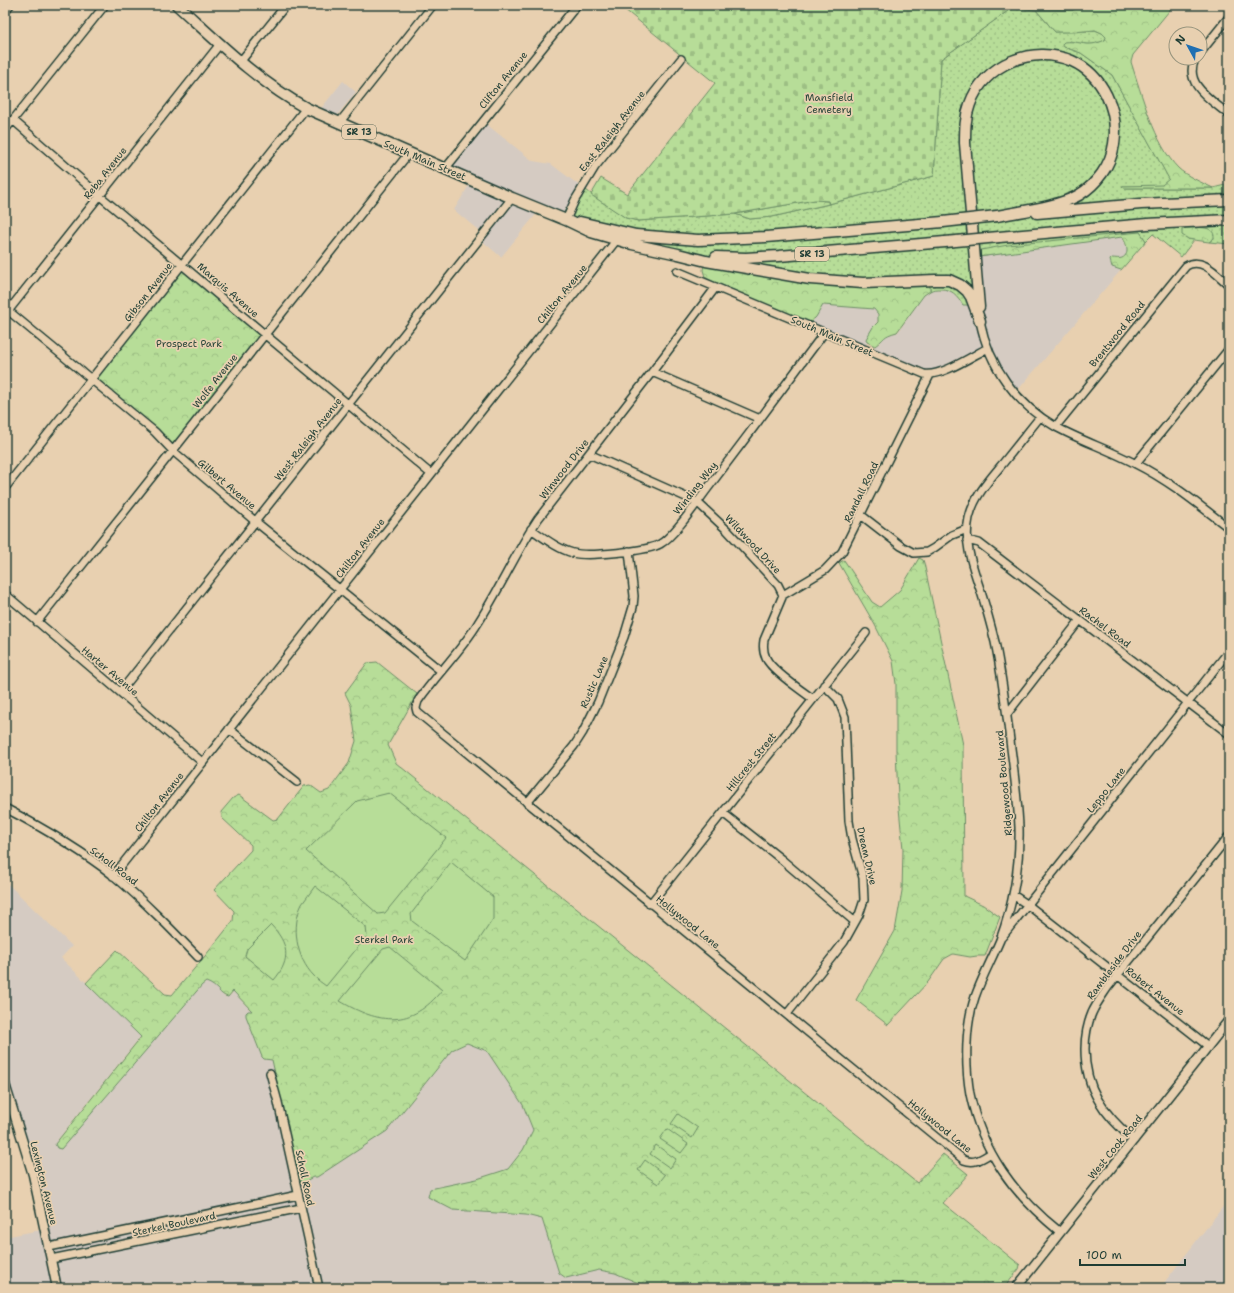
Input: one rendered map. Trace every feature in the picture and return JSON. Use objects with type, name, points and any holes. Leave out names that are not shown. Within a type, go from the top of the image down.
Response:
[{"type":"highway","name":"South Main Street","points":[[176,5],[261,80],[278,92],[306,108],[591,232],[620,236],[698,240],[766,237],[997,216]]},
{"type":"highway","points":[[980,321],[964,143],[970,103],[976,92],[991,74],[1013,60],[1028,56],[1040,55],[1056,56],[1072,61],[1097,80],[1103,88],[1112,108],[1115,140],[1113,151],[1108,163],[1102,174],[1092,185],[1071,199],[1059,203],[997,216]]},
{"type":"highway","name":"SR 13","points":[[997,216],[1141,204],[1229,200]]},
{"type":"highway","name":"SR 13","points":[[678,254],[726,258],[763,257],[1189,221],[1229,220]]},
{"type":"highway","name":"South Main Street","points":[[620,236],[649,248],[678,254]]},
{"type":"highway","points":[[678,254],[717,263],[831,282],[882,283],[949,280],[960,285],[967,291],[971,297],[980,321]]},
{"type":"main road","name":"West Cook Road","points":[[1016,1288],[1229,1020]]},
{"type":"main road","name":"Lexington Avenue","points":[[5,1084],[31,1166],[57,1288]]},
{"type":"street","points":[[5,11],[10,5]]},
{"type":"street","points":[[5,130],[105,5]]},
{"type":"street","points":[[339,123],[433,5]]},
{"type":"street","name":"Clifton Avenue","points":[[445,168],[577,5]]},
{"type":"street","points":[[240,62],[284,6]]},
{"type":"street","points":[[1208,43],[1229,17]]},
{"type":"street","name":"Reba Avenue","points":[[6,311],[100,196],[220,44]]},
{"type":"street","name":"East Raleigh Avenue","points":[[566,220],[574,200],[595,167],[681,59]]},
{"type":"street","points":[[1192,66],[1191,71],[1193,79],[1198,88],[1229,115]]},
{"type":"street","name":"Gibson Avenue","points":[[5,488],[306,108]]},
{"type":"street","name":"Marquis Avenue","points":[[13,120],[100,196],[431,474]]},
{"type":"street","name":"Wolfe Avenue","points":[[37,622],[409,154]]},
{"type":"street","name":"West Raleigh Avenue","points":[[120,692],[512,198]]},
{"type":"street","name":"Chilton Avenue","points":[[113,876],[620,236]]},
{"type":"street","name":"Brentwood Road","points":[[1056,426],[1181,270],[1191,263],[1199,263],[1207,267],[1229,285]]},
{"type":"street","name":"South Main Street","points":[[677,271],[824,333],[924,374],[930,375]]},
{"type":"street","name":"Winwood Drive","points":[[441,671],[464,644],[486,612],[531,529],[716,287]]},
{"type":"street","name":"Gilbert Avenue","points":[[6,311],[155,432],[173,451],[256,522],[441,671]]},
{"type":"street","points":[[980,321],[995,365],[1006,383],[1026,405],[1040,417],[1056,426],[1136,463],[1170,484],[1229,528]]},
{"type":"street","name":"Winding Way","points":[[531,529],[554,544],[572,553],[591,555],[629,551],[653,547],[660,544],[671,535],[697,502],[824,333]]},
{"type":"street","points":[[930,375],[941,372],[988,348]]},
{"type":"street","points":[[1136,463],[1229,349]]},
{"type":"street","points":[[652,372],[760,419]]},
{"type":"street","name":"Randall Road","points":[[783,595],[818,574],[830,565],[842,552],[930,375]]},
{"type":"street","name":"Ridgewood Boulevard","points":[[1040,417],[979,494],[970,516],[968,529],[967,540],[970,559],[994,638],[1007,714],[1019,829],[1013,895],[999,941],[985,970],[971,1008],[968,1034],[968,1066],[970,1093],[977,1119],[991,1153],[1002,1171],[1025,1198],[1050,1224],[1060,1232]]},
{"type":"street","name":"Wildwood Drive","points":[[589,454],[697,502],[727,530],[778,585],[783,595]]},
{"type":"street","points":[[861,514],[901,546],[914,553],[927,552],[952,535],[968,529]]},
{"type":"street","name":"Rachel Road","points":[[967,540],[979,543],[1229,734]]},
{"type":"street","name":"Rustic Lane","points":[[527,803],[584,732],[598,702],[631,618],[634,602],[629,551]]},
{"type":"street","name":"Harter Avenue","points":[[5,594],[202,762]]},
{"type":"street","points":[[783,595],[764,640],[763,646],[766,658],[774,669],[813,699]]},
{"type":"street","points":[[1007,714],[1080,620]]},
{"type":"street","name":"Hillcrest Street","points":[[650,904],[866,633]]},
{"type":"street","name":"Leppo Lane","points":[[999,941],[1229,651]]},
{"type":"street","name":"Hollywood Lane","points":[[441,671],[418,701],[416,712],[964,1160],[975,1162],[991,1153]]},
{"type":"street","name":"Dream Drive","points":[[787,1014],[844,942],[862,909],[864,892],[863,878],[852,840],[849,821],[846,723],[843,710],[838,699],[824,685]]},
{"type":"street","points":[[229,729],[297,782]]},
{"type":"street","name":"Scholl Road","points":[[5,808],[56,837],[113,876],[160,917],[198,957]]},
{"type":"street","points":[[723,813],[781,859],[855,922]]},
{"type":"street","name":"Rambleside Drive","points":[[1134,1140],[1100,1105],[1091,1087],[1086,1062],[1085,1043],[1088,1023],[1096,1005],[1118,974],[1229,836]]},
{"type":"street","name":"Robert Avenue","points":[[1013,895],[1118,974],[1208,1046]]},
{"type":"street","name":"Scholl Road","points":[[270,1073],[278,1102],[319,1288]]},
{"type":"street","name":"Sterkel Boulevard","points":[[48,1247],[298,1195]]},
{"type":"street","name":"Sterkel Boulevard","points":[[51,1260],[301,1208]]},
{"type":"shaded area","points":[[343,81],[356,92],[335,118],[319,111]]},
{"type":"shaded area","points":[[486,124],[533,161],[551,164],[580,186],[558,222],[538,212],[501,257],[481,240],[484,235],[454,210],[471,182],[448,172]]},
{"type":"shaded area","points":[[1122,237],[1127,248],[1125,257],[1112,258],[1112,267],[1121,270],[1017,391],[1005,374],[990,343],[939,368],[931,370],[924,369],[874,349],[885,336],[898,332],[924,295],[933,289],[951,290],[964,305],[979,257]]},
{"type":"shaded area","points":[[822,305],[874,309],[877,311],[877,322],[867,339],[866,346],[810,323],[816,317]]},
{"type":"shaded area","points":[[8,884],[72,946],[61,958],[141,1036],[55,1143],[206,982],[213,984],[225,997],[231,995],[233,991],[252,1012],[246,1016],[262,1057],[267,1060],[272,1060],[280,1092],[387,1131],[452,1050],[467,1043],[487,1051],[523,1105],[533,1130],[523,1150],[508,1169],[477,1179],[526,1215],[542,1219],[559,1273],[566,1278],[599,1270],[615,1273],[650,1288],[5,1288],[5,1237],[45,1229],[5,1089],[5,885]]},
{"type":"shaded area","points":[[1229,1199],[1229,1288],[1160,1288]]},
{"type":"green space","name":"Mansfield Cemetery","points":[[619,5],[1080,5],[1073,10],[1012,8],[941,59],[934,176],[829,204],[828,201],[815,200],[735,214],[638,221],[626,218],[591,195],[601,178],[627,194],[715,83]]},
{"type":"green space","points":[[1080,5],[1174,5],[1133,55],[1131,62],[1144,103],[1162,146],[1178,168],[1185,174],[1213,188],[1124,188],[1122,186],[1162,185],[1169,179],[1112,75],[1081,53],[1064,47],[1062,44],[1064,42],[1070,42],[1093,44],[1105,40],[1106,37],[1102,33],[1095,30],[1055,32],[1036,10],[1073,10]]},
{"type":"green space","points":[[1012,8],[1036,10],[1055,32],[1095,30],[1107,37],[1105,40],[1096,44],[1084,44],[1070,41],[1064,47],[1081,53],[1112,75],[1170,180],[1163,186],[1123,186],[1124,188],[1213,188],[1229,184],[1229,244],[1209,242],[1214,238],[1188,239],[1194,240],[1181,257],[1153,234],[1146,241],[1140,232],[979,257],[983,302],[963,305],[951,291],[944,289],[933,289],[930,291],[930,287],[848,288],[796,282],[730,270],[558,222],[580,186],[626,218],[638,221],[735,214],[750,219],[772,217],[829,204],[934,176],[941,59]]},
{"type":"green space","points":[[815,200],[828,201],[829,204],[772,217],[750,219],[735,214]]},
{"type":"green space","points":[[1199,227],[1208,229],[1213,234],[1214,238],[1209,242],[1188,239],[1182,235],[1182,230],[1186,228]]},
{"type":"green space","points":[[1140,232],[1146,241],[1121,270],[1112,267],[1110,260],[1112,258],[1122,258],[1125,256],[1127,251],[1122,237],[979,257],[981,250],[1008,245]]},
{"type":"green space","name":"Prospect Park","points":[[183,264],[265,335],[173,451],[91,380]]},
{"type":"green space","points":[[704,264],[796,282],[848,288],[928,283],[930,291],[924,295],[897,332],[886,336],[875,346],[867,342],[866,339],[873,327],[878,322],[878,314],[874,309],[823,305],[816,317],[810,323],[712,281],[705,277],[703,270]]},
{"type":"green space","points":[[919,558],[923,560],[924,563],[963,745],[964,896],[983,905],[1000,917],[985,956],[970,957],[953,954],[944,959],[928,982],[888,1025],[856,1000],[895,931],[902,891],[903,849],[898,798],[896,684],[893,661],[875,625],[839,563],[844,560],[872,602],[880,607],[900,590]]},
{"type":"green space","name":"Sterkel Park","points":[[377,662],[417,694],[388,745],[396,763],[917,1183],[943,1154],[968,1174],[943,1203],[1020,1265],[1019,1269],[1004,1288],[650,1288],[615,1273],[599,1270],[566,1278],[559,1273],[542,1219],[526,1215],[453,1210],[428,1197],[430,1189],[477,1179],[508,1169],[523,1150],[533,1130],[523,1105],[487,1051],[467,1043],[452,1050],[387,1131],[317,1177],[313,1177],[300,1184],[272,1060],[264,1059],[262,1057],[246,1016],[248,1011],[252,1011],[233,991],[228,997],[225,996],[206,982],[61,1149],[57,1148],[55,1144],[141,1037],[86,983],[117,950],[165,994],[172,995],[233,921],[234,911],[214,890],[251,850],[251,845],[222,818],[221,812],[233,798],[239,795],[273,820],[278,819],[304,786],[310,785],[321,793],[329,790],[349,763],[356,741],[351,705],[345,693],[367,663]]},
{"type":"green space","points":[[389,793],[446,838],[385,913],[378,914],[306,851],[357,801]]},
{"type":"green space","points":[[451,862],[493,897],[493,919],[465,961],[412,921],[411,914]]},
{"type":"green space","points":[[315,886],[366,927],[367,936],[326,986],[308,969],[299,951],[297,942],[296,932],[299,913],[302,904]]},
{"type":"green space","points":[[271,925],[281,938],[286,951],[284,965],[274,980],[245,956],[247,949]]},
{"type":"green space","points":[[390,947],[442,990],[430,1003],[418,1011],[406,1017],[394,1019],[381,1018],[368,1014],[354,1009],[340,1001],[383,949]]},
{"type":"green space","points":[[678,1114],[698,1128],[692,1138],[671,1124]]},
{"type":"green space","points":[[667,1129],[688,1144],[681,1153],[660,1139]]},
{"type":"green space","points":[[656,1145],[676,1159],[670,1168],[650,1154]]},
{"type":"green space","points":[[645,1160],[665,1175],[658,1184],[638,1170]]}]
